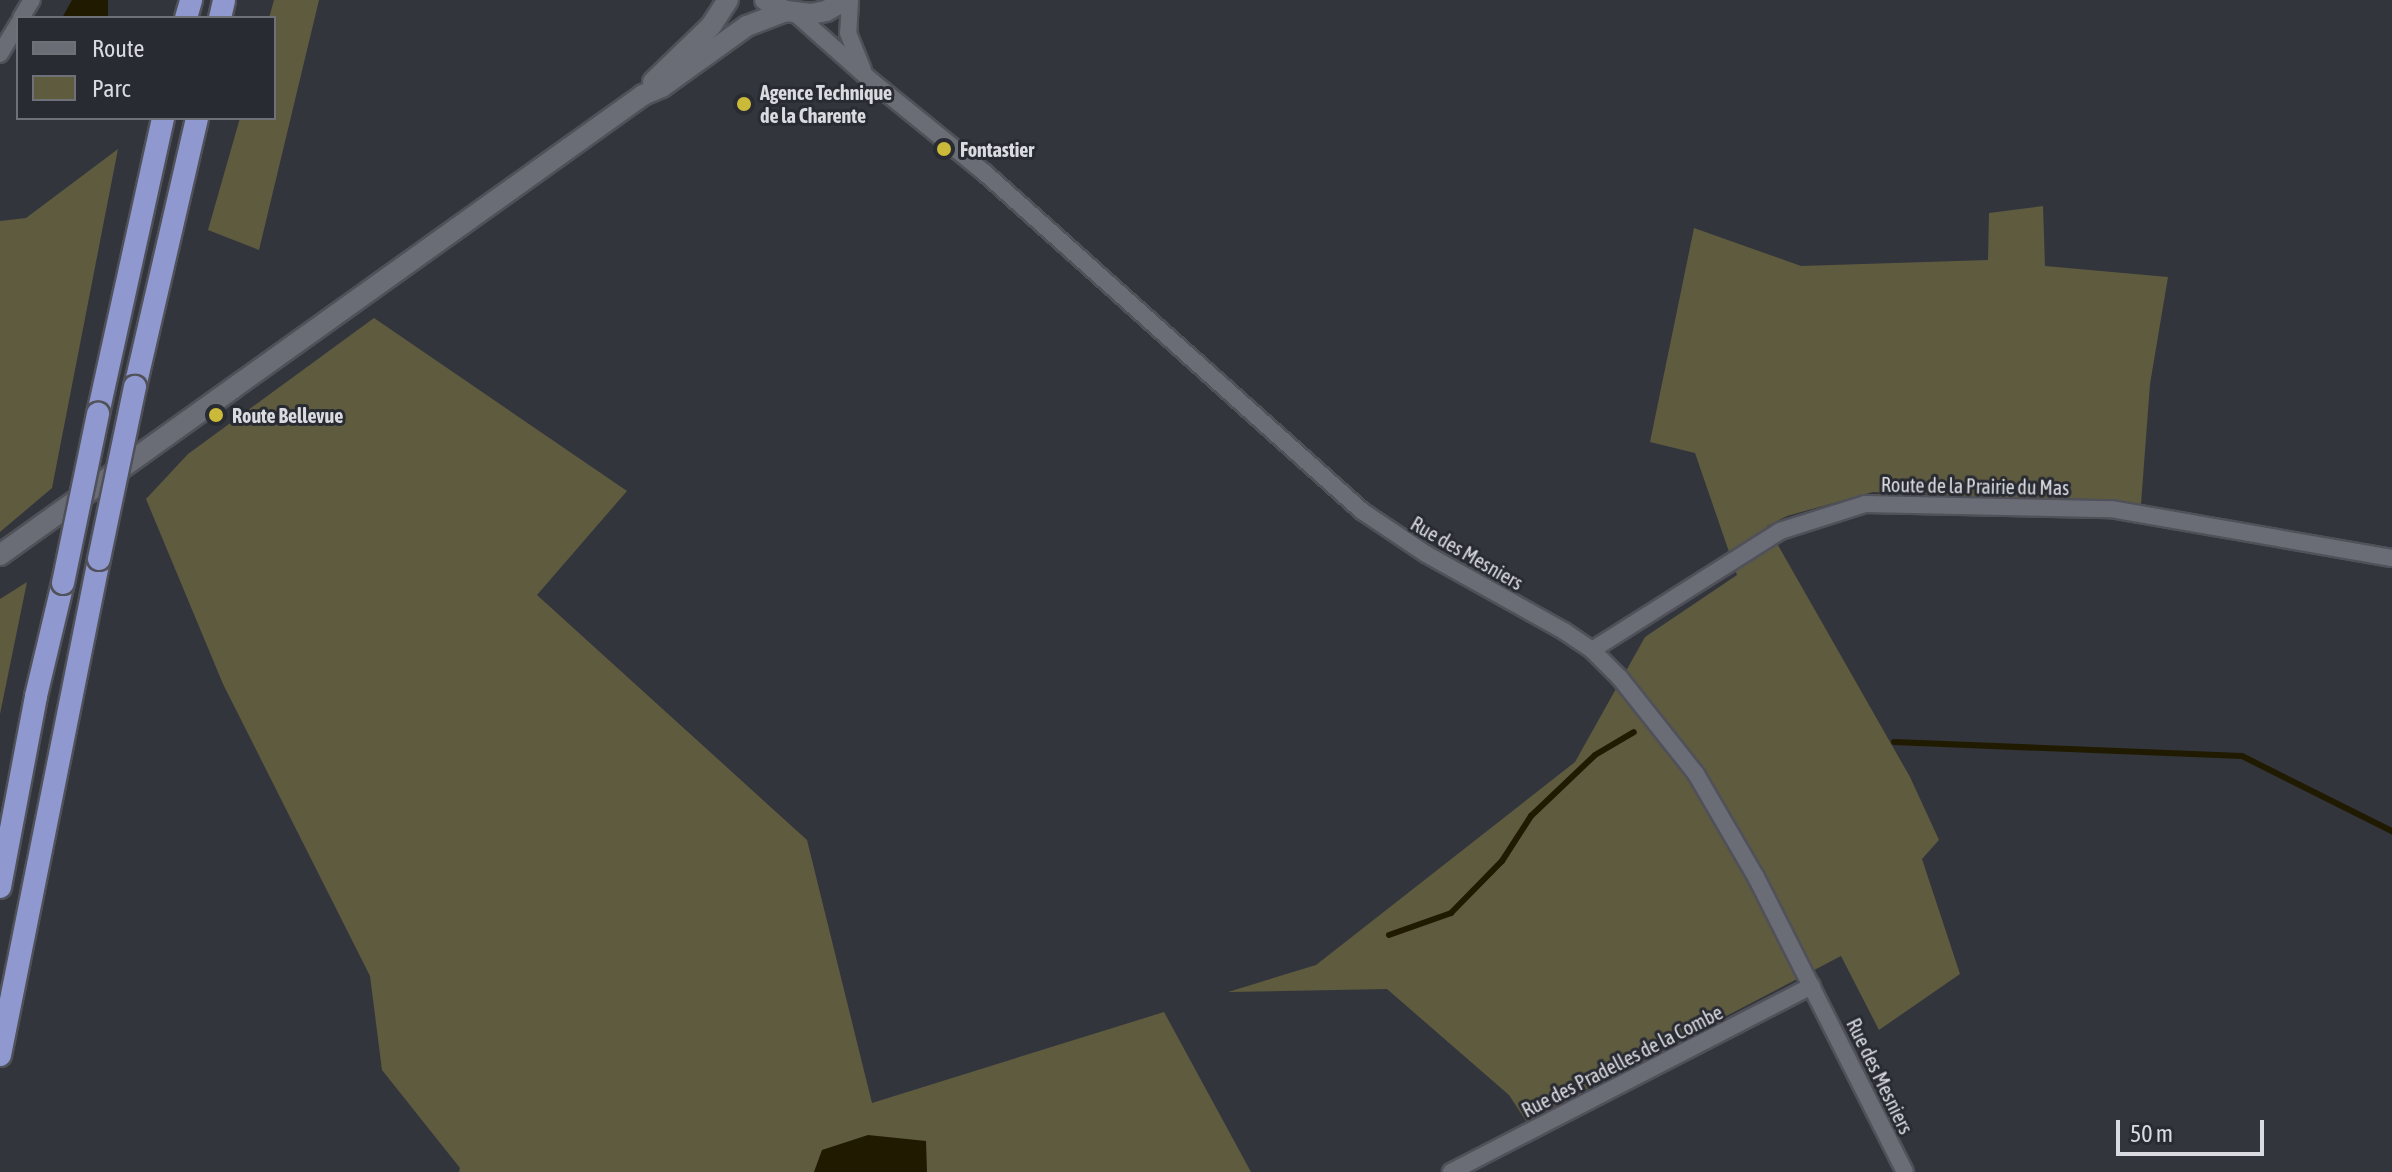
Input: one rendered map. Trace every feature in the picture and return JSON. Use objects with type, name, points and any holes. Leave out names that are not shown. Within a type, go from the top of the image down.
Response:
[{"type":"highway","points":[[0,887],[36,696],[163,120]]},
{"type":"highway","points":[[0,1055],[135,387],[197,120]]},
{"type":"street","points":[[0,555],[643,95],[711,26],[728,0]]},
{"type":"street","points":[[765,0],[791,13]]},
{"type":"street","points":[[643,95],[662,87],[747,26],[791,13],[826,11],[848,0]]},
{"type":"street","name":"Rue des Mesniers","points":[[848,0],[848,33],[868,78]]},
{"type":"street","name":"Rue des Mesniers","points":[[791,13],[985,173],[1362,511],[1426,554],[1592,650],[1642,702],[1696,774],[1756,877],[1905,1172]]},
{"type":"street","points":[[0,54],[16,27]]},
{"type":"street","name":"Route de la Prairie du Mas","points":[[1592,650],[1780,531],[1865,504],[2111,509],[2392,558]]},
{"type":"street","name":"Rue des Pradelles de la Combe","points":[[1451,1172],[1812,986]]},
{"type":"green space","points":[[274,0],[319,0],[259,250],[208,230],[239,120],[276,120],[276,16],[270,16]]},
{"type":"green space","points":[[118,149],[52,488],[0,532],[0,221],[26,218]]},
{"type":"green space","points":[[2043,206],[2045,266],[2168,277],[2150,384],[2141,504],[1873,492],[1787,516],[1767,526],[1910,777],[1939,840],[1922,859],[1960,974],[1879,1030],[1841,956],[1526,1121],[1509,1095],[1387,989],[1228,992],[1316,965],[1575,762],[1645,637],[1737,575],[1695,453],[1650,442],[1694,228],[1801,266],[1988,260],[1989,213]]},
{"type":"green space","points":[[374,318],[627,491],[537,595],[807,840],[872,1103],[1164,1012],[1251,1172],[459,1172],[460,1168],[382,1070],[370,976],[223,684],[146,499],[188,454]]},
{"type":"green space","points":[[27,582],[0,714],[0,599]]},
{"type":"shaded area","points":[[72,0],[108,0],[108,16],[63,16]]},
{"type":"shaded area","points":[[868,1135],[926,1141],[927,1172],[814,1172],[822,1150]]},
{"type":"waterway","points":[[1389,935],[1451,913],[1502,861],[1531,816],[1595,755],[1634,732]]},
{"type":"waterway","points":[[1894,742],[2242,756],[2392,831]]},
{"type":"place","name":"Agence Technique de la Charente","points":[[744,104]]},
{"type":"place","name":"Fontastier","points":[[944,149]]},
{"type":"place","name":"Route Bellevue","points":[[216,415]]}]
